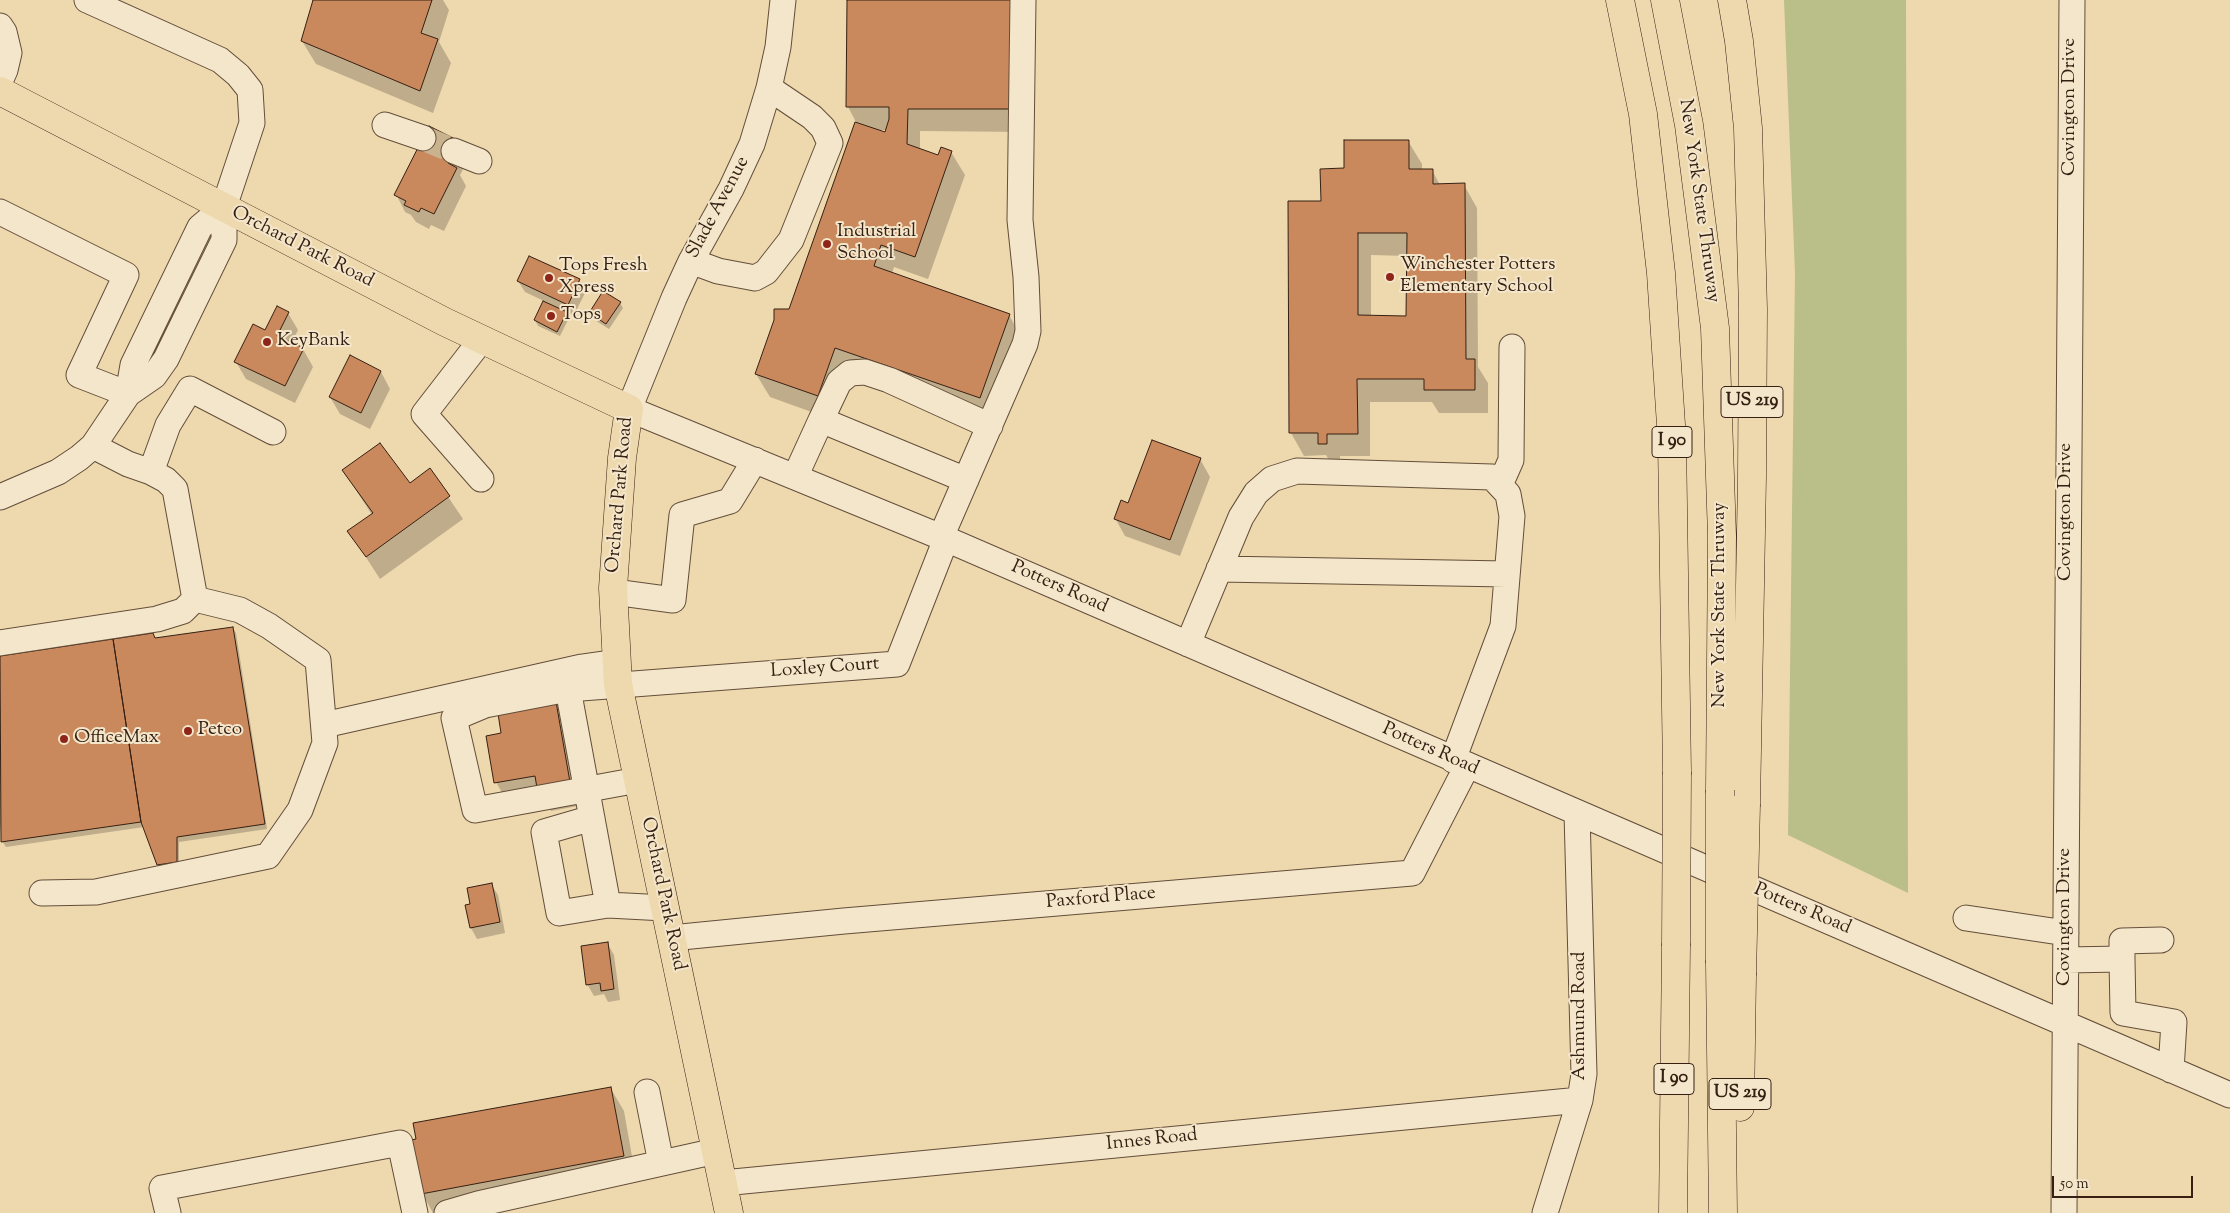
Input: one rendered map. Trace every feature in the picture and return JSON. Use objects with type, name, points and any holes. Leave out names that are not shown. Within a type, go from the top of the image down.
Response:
[{"type":"main road","points":[[1606,0],[1643,114]]},
{"type":"main road","name":"I 90","points":[[1620,0],[1643,114],[1661,273],[1672,440],[1677,772],[1673,1213]]},
{"type":"main road","name":"New York State Thruway","points":[[1665,0],[1689,125],[1715,328],[1722,536],[1720,790],[1731,969],[1723,1213]]},
{"type":"main road","name":"US 219","points":[[1732,0],[1739,40],[1748,128],[1753,309],[1752,486],[1746,804],[1731,969],[1739,1213]]},
{"type":"main road","name":"Orchard Park Road","points":[[0,90],[482,339],[629,408],[622,458],[614,592],[617,673],[729,1213]]},
{"type":"street","points":[[0,497],[58,472],[93,446],[128,394],[133,364],[200,227],[224,207],[252,123],[250,90],[238,75],[220,60],[87,0]]},
{"type":"street","name":"Slade Avenue","points":[[629,408],[691,261],[731,189],[752,144],[770,88],[778,47],[783,0]]},
{"type":"street","points":[[944,538],[966,480],[1025,344],[1028,331],[1026,277],[1020,220],[1023,0]]},
{"type":"street","name":"Covington Drive","points":[[2064,1213],[2072,0]]},
{"type":"street","points":[[0,26],[4,32],[9,53],[6,70],[0,81]]},
{"type":"street","points":[[691,261],[718,270],[755,278],[766,272],[791,240],[830,143],[823,128],[812,117],[770,88]]},
{"type":"street","points":[[385,125],[423,138]]},
{"type":"street","points":[[454,151],[479,161]]},
{"type":"street","points":[[0,212],[126,275],[80,375],[128,394]]},
{"type":"street","points":[[481,479],[424,414],[482,339]]},
{"type":"street","points":[[1500,485],[1511,460],[1512,347]]},
{"type":"street","points":[[796,477],[839,382],[850,373],[865,372],[889,380],[990,426]]},
{"type":"street","points":[[151,472],[168,425],[190,389],[273,432]]},
{"type":"street","name":"Potters Road","points":[[629,408],[944,538],[2230,1095]]},
{"type":"street","points":[[821,420],[966,480]]},
{"type":"street","points":[[93,446],[128,464],[151,472],[166,480],[175,489],[195,599]]},
{"type":"street","points":[[614,592],[673,600],[682,515],[730,501],[755,460]]},
{"type":"street","points":[[1188,644],[1241,517],[1256,493],[1272,479],[1297,471],[1492,477],[1508,494],[1512,516],[1503,626],[1460,763]]},
{"type":"street","name":"Loxley Court","points":[[617,673],[897,664],[944,538]]},
{"type":"street","points":[[1219,569],[1507,574]]},
{"type":"street","points":[[0,643],[157,618],[183,611],[195,599]]},
{"type":"street","points":[[42,893],[96,892],[268,856],[300,810],[325,743],[318,660],[269,626],[240,610],[195,599]]},
{"type":"street","points":[[324,725],[582,667],[617,673]]},
{"type":"street","points":[[617,673],[568,689],[485,704],[454,718],[475,810],[638,780]]},
{"type":"street","points":[[568,689],[608,905]]},
{"type":"street","name":"Paxford Place","points":[[671,938],[864,919],[1412,873],[1460,763]]},
{"type":"street","name":"Ashmund Road","points":[[1545,1213],[1580,1100],[1584,1055],[1577,813]]},
{"type":"street","points":[[592,818],[544,832],[559,912],[608,905],[665,908]]},
{"type":"street","points":[[1966,918],[2066,933]]},
{"type":"street","points":[[2161,940],[2122,941],[2123,1013],[2174,1022],[2172,1070]]},
{"type":"street","points":[[2066,960],[2122,959]]},
{"type":"street","points":[[647,1092],[661,1163]]},
{"type":"street","name":"Innes Road","points":[[723,1183],[1580,1100]]},
{"type":"street","points":[[168,1213],[162,1188],[400,1143],[415,1213]]},
{"type":"street","points":[[447,1213],[478,1204],[716,1151]]},
{"type":"green space","points":[[1784,0],[1906,0],[1908,893],[1788,835],[1795,273]]},
{"type":"building","points":[[313,0],[432,0],[421,33],[438,39],[420,91],[301,41]]},
{"type":"building","points":[[847,0],[1014,0],[1013,109],[908,109],[907,144],[938,155],[941,147],[952,151],[915,257],[881,245],[874,266],[1010,314],[980,398],[835,348],[818,396],[755,374],[774,320],[774,309],[789,309],[855,122],[885,132],[889,119],[889,107],[846,107]]},
{"type":"building","points":[[429,126],[459,141],[448,163],[457,168],[434,214],[421,208],[419,212],[404,205],[406,201],[394,195]]},
{"type":"building","points":[[1344,140],[1409,140],[1409,169],[1433,169],[1433,184],[1465,183],[1466,359],[1475,359],[1475,390],[1424,390],[1424,379],[1357,379],[1358,434],[1327,434],[1327,444],[1318,444],[1318,433],[1289,433],[1288,201],[1321,201],[1320,169],[1344,168]],"holes":[[[1358,233],[1407,233],[1406,316],[1358,315]]]},
{"type":"building","points":[[529,256],[580,279],[568,305],[517,281]]},
{"type":"building","points":[[603,291],[621,302],[606,324],[589,313]]},
{"type":"building","points":[[543,301],[567,312],[557,332],[534,320]]},
{"type":"building","name":"KeyBank","points":[[277,306],[289,312],[277,336],[304,348],[285,386],[234,362],[253,324],[265,330]]},
{"type":"building","points":[[350,355],[381,371],[361,413],[329,397]]},
{"type":"building","points":[[1152,440],[1201,458],[1170,540],[1114,519],[1121,500],[1128,503]]},
{"type":"building","points":[[380,443],[410,483],[430,468],[450,496],[366,557],[347,531],[373,513],[342,470]]},
{"type":"building","name":"Petco","points":[[233,627],[265,824],[177,837],[177,862],[157,865],[141,822],[113,639],[153,633],[155,638]]},
{"type":"building","name":"OfficeMax","points":[[113,639],[141,822],[1,842],[0,656]]},
{"type":"building","points":[[555,696],[570,782],[537,788],[535,776],[494,783],[486,736],[501,733],[497,707]]},
{"type":"building","points":[[492,883],[500,922],[470,928],[465,905],[470,904],[467,888]]},
{"type":"building","points":[[608,942],[614,989],[601,991],[600,983],[586,985],[581,946]]},
{"type":"building","points":[[611,1087],[624,1156],[421,1194],[411,1140],[416,1139],[413,1123]]},
{"type":"tunnel","points":[[423,138],[454,151]]},
{"type":"place","name":"Industrial School","points":[[827,244]]},
{"type":"place","name":"Winchester Potters Elementary School","points":[[1390,277]]},
{"type":"place","name":"Tops Fresh Xpress","points":[[549,278]]},
{"type":"place","name":"Tops","points":[[551,316]]},
{"type":"place","name":"KeyBank","points":[[267,342]]},
{"type":"place","name":"Petco","points":[[188,731]]},
{"type":"place","name":"OfficeMax","points":[[64,739]]}]
